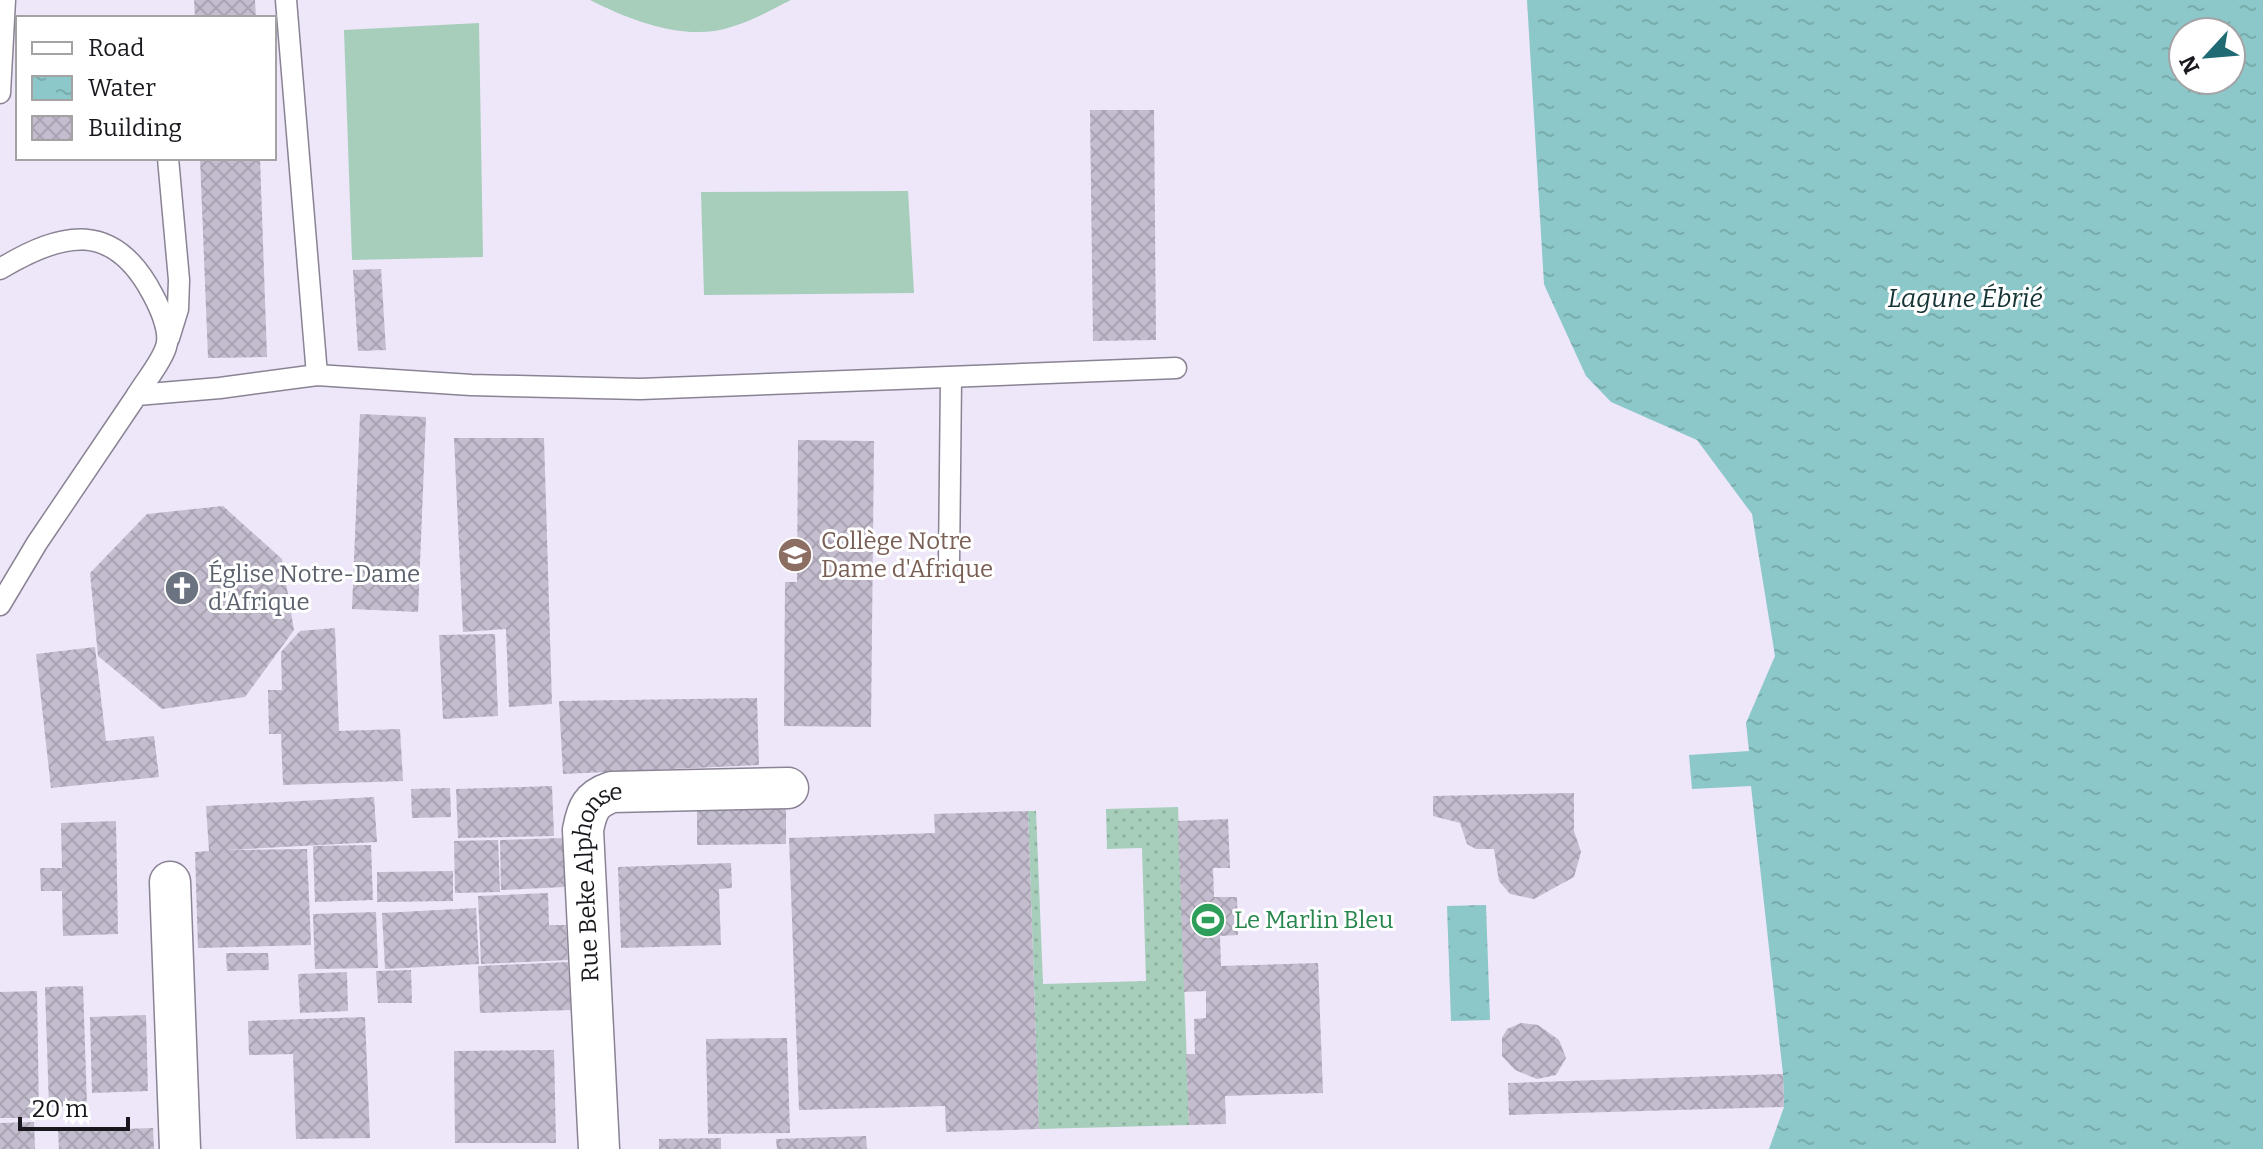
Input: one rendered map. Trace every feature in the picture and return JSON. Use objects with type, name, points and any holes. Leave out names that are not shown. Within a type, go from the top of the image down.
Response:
[{"type":"street","name":"Rue Beke Alphonse","points":[[599,1149],[583,830],[587,809],[594,801],[612,792],[788,788]]},
{"type":"street","points":[[170,882],[180,1149]]},
{"type":"lane","points":[[0,93],[5,0]]},
{"type":"lane","points":[[286,0],[317,375]]},
{"type":"lane","points":[[0,605],[37,543],[167,346],[178,309],[179,280],[168,160]]},
{"type":"lane","points":[[0,269],[22,256],[67,239],[104,241],[126,257],[150,289],[162,313],[167,346]]},
{"type":"lane","points":[[137,395],[317,375],[471,385],[640,389],[1176,368]]},
{"type":"lane","points":[[949,564],[951,378]]},
{"type":"shaded area","points":[[590,0],[791,0],[741,24],[698,32],[642,22]]},
{"type":"shaded area","points":[[479,23],[483,257],[352,260],[344,30]]},
{"type":"shaded area","points":[[908,191],[914,293],[704,295],[701,192]]},
{"type":"shaded area","points":[[1178,807],[1189,1125],[1039,1129],[1028,811],[1036,811],[1043,984],[1146,981],[1142,848],[1107,849],[1106,809]]},
{"type":"water","name":"Lagune Ébrié","points":[[1527,0],[2263,0],[2263,1149],[1769,1149],[1784,1107],[1783,1074],[1751,786],[1692,789],[1689,755],[1749,751],[1746,723],[1775,656],[1752,514],[1697,440],[1611,402],[1586,376],[1544,284]]},
{"type":"water","points":[[1486,905],[1490,1020],[1451,1021],[1447,906]]},
{"type":"building","points":[[194,0],[255,0],[256,16],[195,16]]},
{"type":"building","points":[[1090,110],[1154,110],[1156,340],[1093,341]]},
{"type":"building","points":[[200,160],[260,160],[267,357],[208,358]]},
{"type":"building","points":[[381,269],[386,350],[358,351],[353,270]]},
{"type":"building","points":[[360,414],[426,417],[418,612],[352,609]]},
{"type":"building","points":[[454,438],[544,438],[552,704],[509,707],[506,629],[463,632]]},
{"type":"building","points":[[798,440],[874,441],[871,727],[784,726],[785,582],[797,582]]},
{"type":"building","points":[[223,506],[282,559],[294,630],[245,697],[162,709],[98,656],[90,573],[147,514]]},
{"type":"building","points":[[335,628],[339,731],[400,729],[403,781],[283,785],[281,734],[269,734],[268,690],[282,690],[281,652],[300,631]]},
{"type":"building","points":[[495,634],[498,716],[443,719],[439,635]]},
{"type":"building","points":[[95,647],[106,741],[154,736],[159,777],[51,788],[36,654]]},
{"type":"building","points":[[757,698],[759,765],[563,774],[559,701]]},
{"type":"building","points":[[552,786],[554,836],[458,838],[456,789]]},
{"type":"building","points":[[450,788],[451,817],[412,818],[411,789]]},
{"type":"building","points":[[1574,793],[1574,831],[1581,852],[1574,877],[1534,899],[1510,894],[1499,881],[1494,849],[1476,849],[1467,844],[1460,823],[1433,816],[1433,796]]},
{"type":"building","points":[[374,797],[377,842],[227,850],[307,849],[311,945],[198,948],[195,852],[209,851],[206,806]]},
{"type":"building","points":[[697,806],[786,806],[786,844],[697,845]]},
{"type":"building","points":[[1028,811],[1039,1129],[946,1132],[945,1106],[799,1110],[789,838],[935,833],[934,814]]},
{"type":"building","points":[[1228,819],[1230,868],[1213,868],[1214,897],[1237,897],[1238,935],[1220,936],[1221,966],[1318,963],[1323,1093],[1225,1096],[1226,1124],[1189,1125],[1186,1054],[1195,1054],[1194,1019],[1206,1018],[1206,991],[1184,992],[1178,821]]},
{"type":"building","points":[[116,821],[118,934],[63,936],[62,891],[41,891],[40,868],[62,868],[61,823]]},
{"type":"building","points":[[563,838],[565,887],[501,890],[500,840]]},
{"type":"building","points":[[498,840],[500,892],[455,893],[454,841]]},
{"type":"building","points":[[371,845],[373,900],[315,902],[313,846]]},
{"type":"building","points":[[731,863],[732,888],[719,889],[721,945],[621,948],[618,867]]},
{"type":"building","points":[[453,871],[453,901],[377,902],[377,872]]},
{"type":"building","points":[[548,893],[549,925],[566,925],[568,960],[481,964],[478,896]]},
{"type":"building","points":[[476,908],[479,964],[385,969],[382,913]]},
{"type":"building","points":[[376,912],[378,968],[315,969],[313,914]]},
{"type":"building","points":[[226,953],[268,953],[269,970],[227,971]]},
{"type":"building","points":[[568,962],[571,1010],[480,1013],[478,966]]},
{"type":"building","points":[[411,970],[412,1003],[378,1003],[376,971]]},
{"type":"building","points":[[347,972],[348,1011],[300,1013],[298,974]]},
{"type":"building","points":[[83,986],[87,1106],[49,1107],[45,987]]},
{"type":"building","points":[[37,991],[39,1118],[0,1118],[0,992]]},
{"type":"building","points":[[146,1015],[148,1091],[92,1093],[90,1017]]},
{"type":"building","points":[[365,1017],[370,1138],[296,1139],[293,1054],[249,1055],[248,1021]]},
{"type":"building","points":[[1521,1023],[1538,1025],[1559,1040],[1566,1058],[1556,1075],[1537,1079],[1515,1070],[1502,1056],[1502,1038],[1507,1029]]},
{"type":"building","points":[[787,1038],[790,1133],[708,1134],[706,1039]]},
{"type":"building","points":[[554,1050],[556,1143],[455,1143],[454,1051]]},
{"type":"building","points":[[1783,1074],[1784,1107],[1509,1115],[1508,1083]]},
{"type":"building","points":[[34,1122],[35,1149],[0,1149],[0,1123]]},
{"type":"building","points":[[153,1128],[154,1149],[59,1149],[58,1131]]},
{"type":"building","points":[[866,1136],[867,1149],[777,1149],[776,1139]]},
{"type":"building","points":[[721,1138],[721,1149],[659,1149],[659,1139]]},
{"type":"place","name":"Collège Notre Dame d'Afrique","points":[[795,555]]},
{"type":"place","name":"Église Notre-Dame d'Afrique","points":[[182,588]]},
{"type":"place","name":"Le Marlin Bleu","points":[[1208,920]]}]
